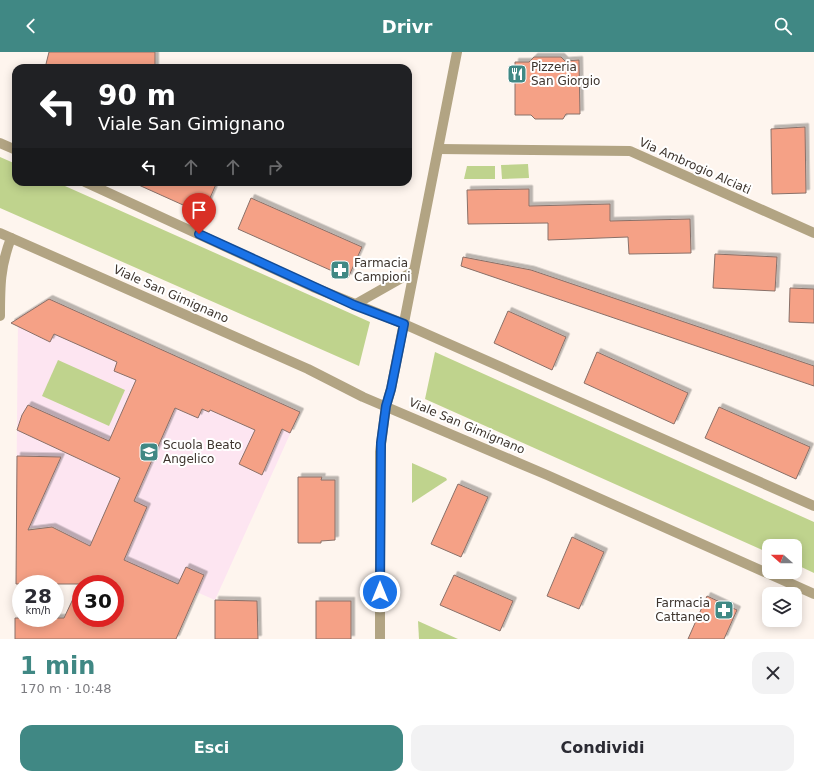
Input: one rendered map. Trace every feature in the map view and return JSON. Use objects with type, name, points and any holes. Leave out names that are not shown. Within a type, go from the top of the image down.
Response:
[{"type":"street","points":[[380,639],[380,452],[386,406],[391,389],[457,52]]},
{"type":"street","points":[[0,143],[12,148]]},
{"type":"street","name":"Via Ambrogio Alciati","points":[[439,149],[630,150],[814,233]]},
{"type":"street","points":[[94,186],[354,305],[404,324],[814,506]]},
{"type":"street","name":"Viale San Gimignano","points":[[0,233],[308,369],[386,406],[547,475],[814,594]]},
{"type":"street","points":[[0,316],[1,270],[11,238]]},
{"type":"street","points":[[354,305],[414,271]]},
{"type":"shaded area","name":"Scuola Beato Angelico","points":[[49,299],[300,412],[215,600],[90,546],[54,527],[16,529],[18,318]]},
{"type":"green space","points":[[0,157],[12,162],[12,186],[65,186],[370,322],[359,366],[0,208]]},
{"type":"green space","points":[[528,164],[529,178],[502,179],[501,165]]},
{"type":"green space","points":[[467,166],[495,166],[495,179],[464,179]]},
{"type":"green space","points":[[435,352],[814,522],[814,573],[802,567],[802,539],[762,539],[762,550],[425,399]]},
{"type":"green space","points":[[58,360],[125,390],[109,426],[42,396]]},
{"type":"green space","points":[[412,463],[446,478],[447,480],[412,503]]},
{"type":"green space","points":[[418,621],[458,639],[419,639]]},
{"type":"building","points":[[49,52],[155,52],[155,64],[46,64]]},
{"type":"building","points":[[534,57],[561,57],[565,61],[579,60],[580,114],[566,114],[563,119],[535,119],[531,115],[515,115],[515,62],[529,62]]},
{"type":"building","points":[[805,127],[806,193],[772,194],[771,129]]},
{"type":"building","points":[[141,186],[215,186],[203,214]]},
{"type":"building","points":[[529,189],[529,206],[610,204],[610,221],[690,219],[691,253],[629,254],[628,237],[548,240],[548,223],[468,224],[467,190]]},
{"type":"building","points":[[251,198],[362,247],[348,278],[238,229]]},
{"type":"building","points":[[715,254],[777,257],[775,291],[713,288]]},
{"type":"building","points":[[463,257],[531,270],[814,366],[814,386],[461,266]]},
{"type":"building","points":[[790,288],[814,289],[814,323],[789,322]]},
{"type":"building","points":[[49,299],[300,412],[290,433],[282,429],[262,475],[239,464],[255,430],[210,410],[209,412],[202,409],[198,418],[175,408],[134,501],[147,507],[124,560],[178,584],[186,567],[204,575],[176,639],[15,639],[15,627],[64,627],[64,618],[72,601],[72,627],[124,627],[124,575],[72,575],[72,584],[64,584],[64,575],[16,575],[17,456],[61,457],[28,530],[52,527],[90,546],[120,478],[17,430],[22,415],[28,405],[109,441],[136,380],[114,371],[117,362],[54,334],[50,342],[11,323]]},
{"type":"building","points":[[508,311],[566,337],[552,370],[494,343]]},
{"type":"building","points":[[597,352],[688,393],[674,424],[584,383]]},
{"type":"building","points":[[719,407],[810,447],[796,479],[705,438]]},
{"type":"building","points":[[298,477],[322,477],[321,480],[335,480],[335,540],[321,541],[321,543],[298,543]]},
{"type":"building","points":[[458,484],[488,497],[461,557],[431,544]]},
{"type":"building","points":[[572,537],[604,552],[579,609],[547,596]]},
{"type":"building","points":[[454,575],[513,601],[500,631],[440,605]]},
{"type":"building","points":[[707,596],[737,610],[724,639],[688,639]]},
{"type":"building","points":[[215,600],[257,601],[258,639],[215,639]]},
{"type":"building","points":[[316,601],[351,601],[351,639],[316,639]]},
{"type":"place","name":"Pizzeria San Giorgio","points":[[517,74]]},
{"type":"place","name":"Farmacia Campioni","points":[[340,270]]},
{"type":"place","name":"Scuola Beato Angelico","points":[[149,452]]},
{"type":"place","name":"Farmacia Cattaneo","points":[[724,610]]},
{"type":"route","points":[[199,234],[354,305],[404,324],[391,389],[386,406],[380,452],[380,592]]}]
